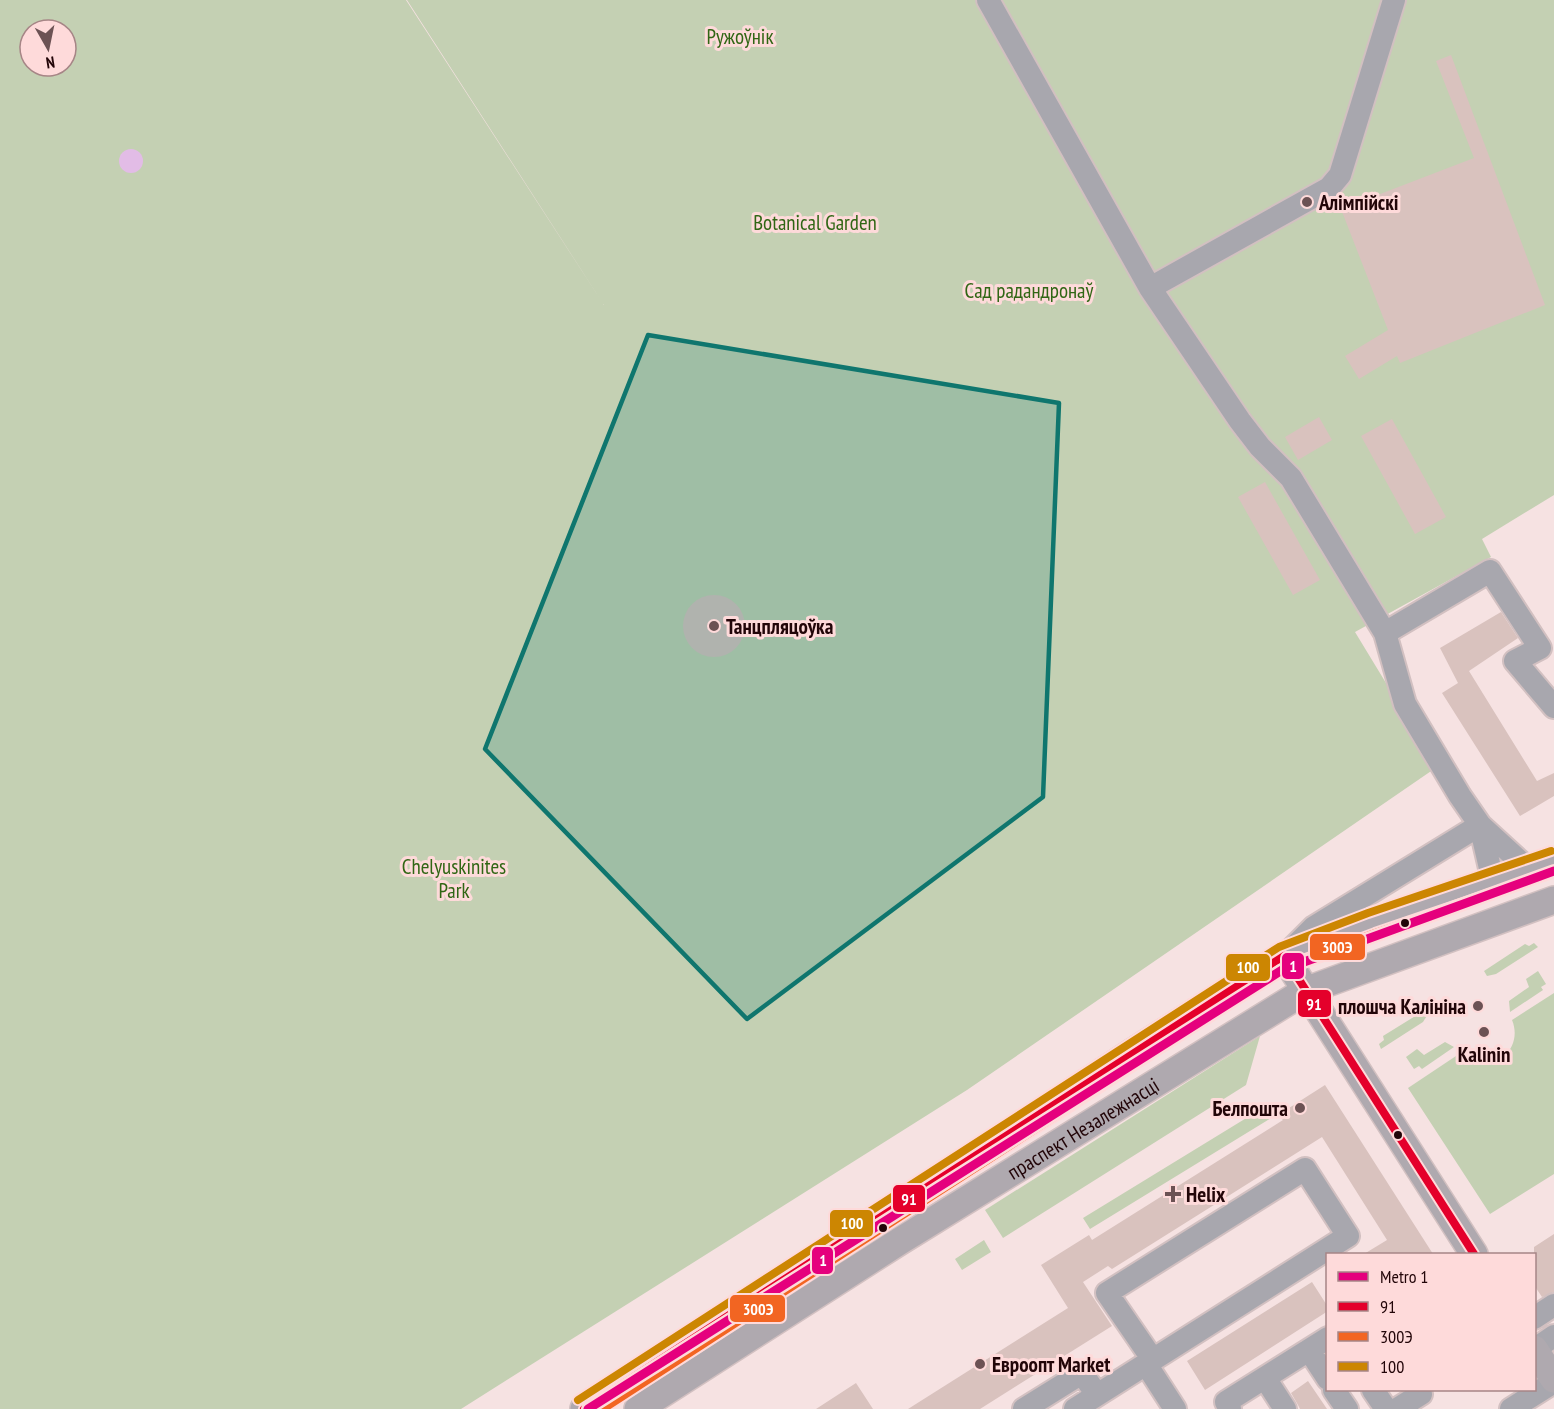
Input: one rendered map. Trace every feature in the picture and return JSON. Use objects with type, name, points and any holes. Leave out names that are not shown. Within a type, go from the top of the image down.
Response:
[{"type":"main road","name":"праспект Незалежнасці","points":[[584,1409],[1284,956],[1528,868],[1554,861]]},
{"type":"main road","name":"праспект Незалежнасці","points":[[638,1409],[900,1240],[1305,991],[1553,906]]},
{"type":"main road","points":[[1284,956],[1467,1252]]},
{"type":"main road","points":[[1536,1351],[1554,1381]]},
{"type":"lane","points":[[988,0],[1150,288],[1240,421],[1260,447],[1292,478],[1385,633],[1405,704],[1460,796],[1480,825],[1528,868]]},
{"type":"lane","points":[[1150,288],[1329,188],[1340,175],[1394,0]]},
{"type":"lane","points":[[1385,633],[1490,571],[1547,644],[1515,661],[1554,707]]},
{"type":"lane","points":[[1480,825],[1493,881]]},
{"type":"lane","points":[[1284,956],[1314,927],[1480,825]]},
{"type":"lane","points":[[1176,1409],[1107,1293],[1305,1169],[1348,1236],[1329,1252]]},
{"type":"lane","points":[[1075,1409],[1326,1254]]},
{"type":"lane","points":[[1536,1317],[1554,1305]]},
{"type":"lane","points":[[1536,1348],[1554,1336]]},
{"type":"lane","points":[[1230,1409],[1226,1402],[1318,1344],[1326,1372]]},
{"type":"lane","points":[[1028,1408],[1082,1373],[1097,1395]]},
{"type":"lane","points":[[1265,1378],[1285,1409]]},
{"type":"lane","points":[[1511,1409],[1554,1381]]},
{"type":"lane","points":[[1335,1391],[1347,1409]]},
{"type":"lane","points":[[1374,1391],[1386,1409]]},
{"type":"lane","points":[[1397,1409],[1421,1394],[1419,1391]]},
{"type":"highlighted area","points":[[648,335],[1059,403],[1043,797],[747,1019],[485,749]]},
{"type":"green space","name":"Chelyuskinites Park","points":[[0,0],[406,0],[604,305],[407,0],[1554,0],[1554,495],[1482,539],[1491,557],[1355,632],[1437,767],[967,1090],[461,1409],[0,1409]]},
{"type":"green space","points":[[1534,943],[1538,947],[1496,974],[1487,976],[1484,971],[1525,944],[1529,946]]},
{"type":"green space","points":[[1538,971],[1546,984],[1541,987],[1543,990],[1510,1012],[1509,1001],[1529,987],[1526,979]]},
{"type":"green space","points":[[1554,993],[1554,1174],[1490,1214],[1408,1088],[1459,1054],[1468,1062],[1479,1065],[1499,1060],[1513,1043],[1515,1032],[1512,1020]]},
{"type":"green space","points":[[1425,1010],[1428,1014],[1423,1022],[1381,1049],[1379,1044],[1384,1040],[1383,1036]]},
{"type":"green space","points":[[1260,1036],[1246,1085],[1003,1238],[985,1210]]},
{"type":"green space","points":[[1445,1042],[1454,1047],[1422,1069],[1419,1066],[1414,1069],[1406,1057],[1417,1049],[1424,1055]]},
{"type":"green space","points":[[1266,1106],[1273,1117],[1090,1229],[1083,1218]]},
{"type":"green space","points":[[984,1240],[991,1252],[962,1270],[955,1259]]},
{"type":"shaded area","points":[[131,149],[139,153],[143,161],[139,169],[131,173],[123,169],[119,161],[123,153]]},
{"type":"building","points":[[1451,55],[1545,305],[1400,363],[1397,356],[1359,379],[1345,356],[1388,330],[1341,209],[1474,158],[1436,61]]},
{"type":"building","points":[[1319,417],[1332,440],[1298,460],[1285,437]]},
{"type":"building","points":[[1392,419],[1446,517],[1415,534],[1361,436]]},
{"type":"building","points":[[1265,482],[1320,580],[1293,595],[1238,497]]},
{"type":"building","name":"Танцпляцоўка","points":[[714,595],[736,604],[745,626],[736,648],[714,657],[692,648],[683,626],[692,604]]},
{"type":"building","points":[[1501,612],[1518,638],[1469,671],[1537,781],[1554,773],[1554,796],[1520,816],[1442,693],[1458,683],[1440,648]]},
{"type":"building","points":[[1325,1085],[1432,1253],[1366,1253],[1387,1240],[1322,1137],[1112,1269],[1108,1266],[1083,1282],[1112,1326],[980,1409],[908,1409],[1068,1308],[1041,1265],[1089,1235],[1092,1240],[1283,1120],[1278,1115]]},
{"type":"building","points":[[1554,1234],[1554,1292],[1542,1297],[1536,1288],[1534,1247]]},
{"type":"building","points":[[1312,1282],[1326,1304],[1326,1312],[1205,1390],[1187,1361]]},
{"type":"building","points":[[1308,1381],[1327,1409],[1300,1409],[1291,1393]]},
{"type":"building","points":[[856,1383],[873,1409],[816,1409]]},
{"type":"metro line","name":"1","points":[[588,1409],[1282,970],[1554,871]]},
{"type":"transit line","name":"100","points":[[578,1400],[1279,947],[1368,913],[1551,851]]},
{"type":"transit line","name":"300Э","points":[[603,1409],[1289,965],[1554,872]]},
{"type":"transit line","name":"91","points":[[584,1409],[1284,956],[1473,1253]]},
{"type":"place","name":"Алімпійскі","points":[[1307,202]]},
{"type":"place","name":"Танцпляцоўка","points":[[714,626]]},
{"type":"place","name":"плошча Калініна","points":[[1478,1006]]},
{"type":"place","name":"Kalinin","points":[[1484,1032]]},
{"type":"place","name":"Белпошта","points":[[1300,1108]]},
{"type":"place","name":"Helix","points":[[1173,1194]]},
{"type":"place","name":"Евроопт Market","points":[[980,1364]]},
{"type":"park label","name":"Ружоўнік","points":[[740,36]]},
{"type":"park label","name":"Botanical Garden","points":[[815,222]]},
{"type":"park label","name":"Сад радандронаў","points":[[1029,290]]}]
